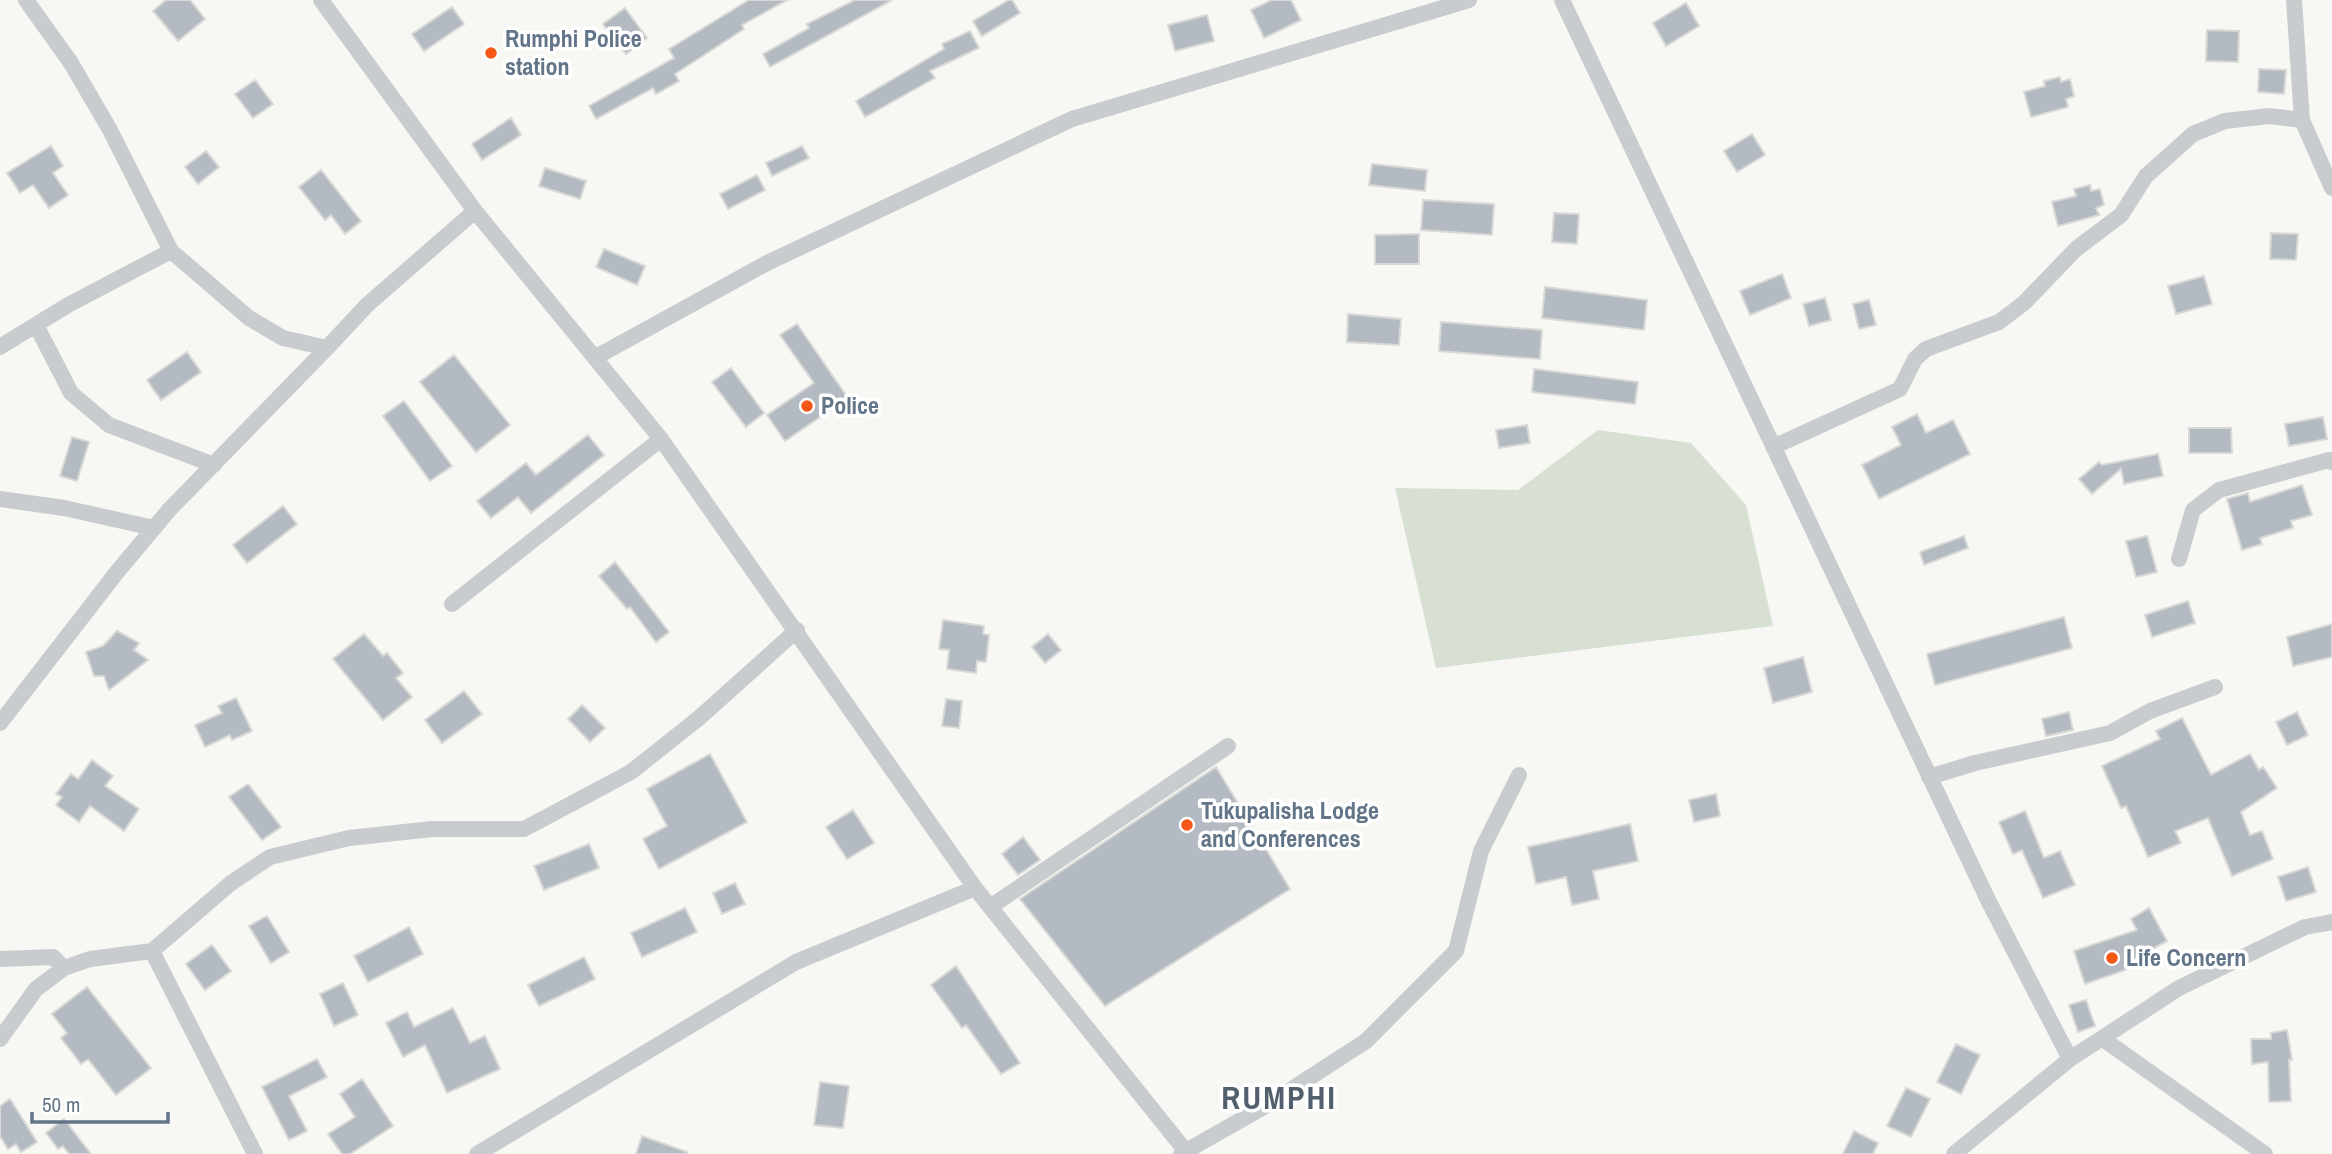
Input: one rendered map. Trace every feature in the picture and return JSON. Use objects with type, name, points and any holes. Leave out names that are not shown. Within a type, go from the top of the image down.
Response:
[{"type":"street","points":[[26,0],[71,63],[110,130],[171,251],[249,318],[283,338],[327,348]]},
{"type":"street","points":[[321,0],[475,211],[661,439],[975,888],[1185,1153],[1269,1104],[1366,1041],[1456,951],[1481,851],[1520,775]]},
{"type":"street","points":[[596,357],[767,263],[1072,119],[1469,0]]},
{"type":"street","points":[[1562,0],[1988,900],[2070,1059]]},
{"type":"street","points":[[2294,0],[2302,120],[2332,188]]},
{"type":"street","points":[[1773,447],[1899,388],[1915,359],[1926,349],[1999,322],[2024,303],[2076,248],[2121,215],[2147,176],[2193,134],[2211,125],[2247,118],[2269,116],[2302,120]]},
{"type":"street","points":[[0,723],[154,528],[327,348],[415,261],[475,211]]},
{"type":"street","points":[[0,346],[171,251]]},
{"type":"street","points":[[36,325],[71,393],[108,425],[214,465]]},
{"type":"street","points":[[453,604],[661,439]]},
{"type":"street","points":[[2179,559],[2193,510],[2219,490],[2329,460],[2332,462]]},
{"type":"street","points":[[0,499],[64,508],[154,528]]},
{"type":"street","points":[[0,1039],[36,989],[64,968],[90,959],[152,951],[231,883],[270,857],[349,838],[432,829],[524,829],[581,801],[631,772],[699,718],[797,630]]},
{"type":"street","points":[[1929,777],[1975,763],[2110,733],[2150,711],[2215,687]]},
{"type":"street","points":[[990,907],[1228,746]]},
{"type":"street","points":[[477,1154],[796,962],[975,888]]},
{"type":"street","points":[[1954,1154],[2070,1059],[2179,988],[2305,927],[2332,922]]},
{"type":"street","points":[[152,951],[255,1154]]},
{"type":"street","points":[[0,959],[53,957],[64,968]]},
{"type":"street","points":[[2103,1039],[2265,1154]]},
{"type":"shaded area","points":[[1598,430],[1691,443],[1746,505],[1773,626],[1436,668],[1395,488],[1518,490]]},
{"type":"building","points":[[166,0],[190,0],[205,19],[178,41],[153,11]]},
{"type":"building","points":[[749,0],[787,0],[742,25],[744,29],[675,74],[679,81],[656,94],[653,88],[596,119],[589,106],[674,58],[669,49]]},
{"type":"building","points":[[855,0],[892,0],[770,67],[763,54],[809,28],[807,24]]},
{"type":"building","points":[[1012,0],[1020,13],[982,36],[973,21]]},
{"type":"building","points":[[1272,0],[1291,0],[1301,20],[1264,38],[1251,10]]},
{"type":"building","points":[[1686,3],[1699,26],[1666,46],[1653,23]]},
{"type":"building","points":[[452,7],[464,24],[424,51],[412,34]]},
{"type":"building","points":[[625,8],[647,38],[626,54],[603,24]]},
{"type":"building","points":[[1207,15],[1214,41],[1175,51],[1168,25]]},
{"type":"building","points":[[2207,30],[2239,31],[2238,62],[2206,61]]},
{"type":"building","points":[[970,31],[979,48],[930,71],[935,78],[865,117],[856,101],[944,49],[942,44]]},
{"type":"building","points":[[2259,69],[2286,70],[2284,94],[2258,92]]},
{"type":"building","points":[[2060,77],[2061,82],[2070,79],[2074,96],[2066,99],[2068,107],[2031,117],[2024,92],[2045,86],[2044,81]]},
{"type":"building","points":[[255,80],[273,104],[253,118],[235,94]]},
{"type":"building","points":[[511,118],[521,135],[482,160],[472,144]]},
{"type":"building","points":[[1752,134],[1765,155],[1737,172],[1724,151]]},
{"type":"building","points":[[51,146],[63,166],[53,173],[68,195],[49,208],[33,185],[20,193],[7,173]]},
{"type":"building","points":[[802,146],[809,158],[772,176],[766,163]]},
{"type":"building","points":[[206,151],[219,167],[198,184],[185,167]]},
{"type":"building","points":[[1372,164],[1427,170],[1425,191],[1369,185]]},
{"type":"building","points":[[545,168],[586,181],[580,199],[539,186]]},
{"type":"building","points":[[321,170],[361,221],[345,234],[331,215],[325,220],[299,187]]},
{"type":"building","points":[[757,175],[765,190],[728,209],[720,194]]},
{"type":"building","points":[[2090,185],[2091,191],[2100,189],[2104,205],[2096,208],[2099,215],[2058,226],[2052,202],[2076,196],[2074,189]]},
{"type":"building","points":[[1423,200],[1494,204],[1492,235],[1421,230]]},
{"type":"building","points":[[1554,213],[1579,214],[1577,244],[1552,242]]},
{"type":"building","points":[[2271,233],[2298,234],[2296,260],[2270,259]]},
{"type":"building","points":[[1419,234],[1419,264],[1375,264],[1375,235]]},
{"type":"building","points":[[604,249],[645,266],[637,285],[596,267]]},
{"type":"building","points":[[1782,274],[1791,298],[1750,315],[1740,291]]},
{"type":"building","points":[[2204,276],[2212,304],[2176,314],[2168,286]]},
{"type":"building","points":[[1545,287],[1647,300],[1644,330],[1542,318]]},
{"type":"building","points":[[1825,298],[1831,320],[1809,326],[1803,304]]},
{"type":"building","points":[[1869,300],[1876,325],[1859,329],[1853,304]]},
{"type":"building","points":[[1348,314],[1401,319],[1399,345],[1347,342]]},
{"type":"building","points":[[1441,322],[1542,330],[1540,359],[1439,351]]},
{"type":"building","name":"Police","points":[[797,324],[848,398],[785,441],[767,415],[814,383],[780,335]]},
{"type":"building","points":[[187,352],[201,372],[161,400],[147,380]]},
{"type":"building","points":[[454,355],[510,425],[476,452],[420,382]]},
{"type":"building","name":"Police","points":[[731,368],[764,413],[746,427],[712,382]]},
{"type":"building","points":[[1534,369],[1638,382],[1635,404],[1532,392]]},
{"type":"building","points":[[404,401],[452,466],[430,481],[383,416]]},
{"type":"building","points":[[1917,414],[1926,433],[1953,420],[1970,454],[1879,499],[1862,465],[1901,445],[1892,427]]},
{"type":"building","points":[[2323,417],[2327,439],[2289,446],[2285,424]]},
{"type":"building","points":[[1527,425],[1530,443],[1499,448],[1496,430]]},
{"type":"building","points":[[2189,428],[2231,428],[2232,453],[2189,453]]},
{"type":"building","points":[[588,435],[604,455],[531,513],[518,497],[491,518],[477,501],[526,463],[536,475]]},
{"type":"building","points":[[72,437],[89,442],[77,481],[60,476]]},
{"type":"building","points":[[2158,454],[2163,476],[2124,484],[2121,469],[2092,494],[2079,479],[2099,462],[2102,465]]},
{"type":"building","points":[[2302,485],[2312,515],[2291,521],[2293,528],[2260,538],[2262,544],[2242,550],[2227,499],[2248,493],[2250,502]]},
{"type":"building","points":[[283,506],[297,524],[247,563],[233,545]]},
{"type":"building","points":[[1964,536],[1968,548],[1924,565],[1920,552]]},
{"type":"building","points":[[2147,536],[2157,572],[2136,577],[2126,541]]},
{"type":"building","points":[[615,562],[669,632],[656,642],[630,607],[627,609],[599,576]]},
{"type":"building","points":[[2188,601],[2195,623],[2152,637],[2145,615]]},
{"type":"building","points":[[2064,617],[2072,648],[1935,685],[1927,654]]},
{"type":"building","points":[[943,620],[984,626],[983,634],[989,635],[986,662],[977,661],[976,673],[947,669],[949,650],[939,649]]},
{"type":"building","points":[[2332,624],[2332,657],[2293,666],[2287,637]]},
{"type":"building","points":[[117,631],[139,643],[134,650],[148,660],[109,690],[104,676],[94,676],[86,652],[103,646]]},
{"type":"building","points":[[364,634],[383,656],[387,653],[403,673],[396,678],[412,697],[383,720],[333,659]]},
{"type":"building","points":[[1048,634],[1061,650],[1045,663],[1032,647]]},
{"type":"building","points":[[1803,657],[1812,692],[1773,703],[1764,668]]},
{"type":"building","points":[[464,691],[482,714],[442,743],[425,720]]},
{"type":"building","points":[[236,698],[252,731],[232,740],[230,735],[205,747],[195,725],[222,713],[218,706]]},
{"type":"building","points":[[946,699],[962,701],[959,728],[942,726]]},
{"type":"building","points":[[582,705],[605,728],[590,742],[568,719]]},
{"type":"building","points":[[2069,712],[2073,730],[2046,736],[2042,719]]},
{"type":"building","points":[[2297,712],[2308,735],[2287,745],[2276,722]]},
{"type":"building","points":[[2182,718],[2211,775],[2250,754],[2259,770],[2263,767],[2277,788],[2241,812],[2250,835],[2262,831],[2273,859],[2232,876],[2208,818],[2175,831],[2181,843],[2148,857],[2126,806],[2121,808],[2102,766],[2160,739],[2156,731]]},
{"type":"building","points":[[710,754],[747,822],[659,869],[643,839],[667,826],[647,789]]},
{"type":"building","points":[[92,760],[113,776],[105,786],[139,809],[124,831],[90,806],[79,822],[56,805],[62,797],[56,794],[71,774],[78,779]]},
{"type":"building","name":"Tukupalisha Lodge and Conferences","points":[[1216,767],[1290,889],[1105,1006],[1020,899]]},
{"type":"building","points":[[248,784],[281,827],[262,840],[229,797]]},
{"type":"building","points":[[1716,794],[1720,816],[1694,822],[1689,800]]},
{"type":"building","points":[[853,810],[874,843],[847,859],[826,827]]},
{"type":"building","points":[[2025,811],[2044,858],[2060,851],[2075,885],[2043,898],[2022,850],[2013,854],[1999,822]]},
{"type":"building","points":[[1630,824],[1638,861],[1593,871],[1599,899],[1572,905],[1566,877],[1536,884],[1528,847]]},
{"type":"building","points":[[1023,837],[1040,860],[1018,875],[1002,854]]},
{"type":"building","points":[[589,844],[599,868],[544,890],[534,866]]},
{"type":"building","points":[[2308,867],[2316,892],[2286,901],[2278,877]]},
{"type":"building","points":[[735,883],[745,904],[722,914],[713,893]]},
{"type":"building","points":[[685,908],[697,932],[642,957],[631,933]]},
{"type":"building","points":[[2149,908],[2167,941],[2129,962],[2131,968],[2085,984],[2074,951],[2137,930],[2131,919]]},
{"type":"building","points":[[267,916],[289,952],[271,963],[249,926]]},
{"type":"building","points":[[409,927],[423,954],[368,982],[354,956]]},
{"type":"building","points":[[212,945],[231,971],[205,990],[186,964]]},
{"type":"building","points":[[584,957],[595,979],[539,1006],[528,985]]},
{"type":"building","points":[[956,966],[1020,1063],[1001,1074],[966,1025],[962,1028],[931,985]]},
{"type":"building","points":[[343,983],[358,1015],[334,1026],[320,994]]},
{"type":"building","points":[[87,987],[151,1068],[116,1095],[88,1059],[81,1064],[61,1038],[67,1033],[52,1014]]},
{"type":"building","points":[[2086,1000],[2095,1026],[2078,1032],[2069,1005]]},
{"type":"building","points":[[453,1008],[470,1043],[485,1036],[500,1069],[447,1093],[425,1045],[403,1057],[386,1023],[407,1012],[414,1027]]},
{"type":"building","points":[[2287,1030],[2292,1060],[2289,1060],[2291,1101],[2269,1102],[2268,1062],[2252,1064],[2251,1039],[2271,1039],[2271,1033]]},
{"type":"building","points":[[1956,1044],[1980,1055],[1961,1094],[1937,1082]]},
{"type":"building","points":[[317,1059],[327,1077],[289,1096],[307,1131],[289,1140],[262,1087]]},
{"type":"building","points":[[362,1079],[393,1126],[350,1154],[342,1154],[328,1134],[355,1117],[340,1094]]},
{"type":"building","points":[[820,1082],[849,1086],[843,1128],[814,1125]]},
{"type":"building","points":[[1906,1088],[1930,1099],[1911,1137],[1887,1126]]},
{"type":"building","points":[[10,1099],[37,1142],[21,1152],[16,1144],[8,1149],[0,1136],[0,1106]]},
{"type":"building","points":[[64,1119],[91,1154],[69,1154],[63,1146],[58,1149],[46,1133]]},
{"type":"building","points":[[1854,1131],[1878,1143],[1873,1154],[1843,1154]]},
{"type":"building","points":[[642,1136],[687,1152],[687,1154],[636,1154]]},
{"type":"place","name":"Rumphi Police station","points":[[491,53]]},
{"type":"place","name":"Police","points":[[807,406]]},
{"type":"place","name":"Tukupalisha Lodge and Conferences","points":[[1187,825]]},
{"type":"place","name":"Life Concern","points":[[2112,958]]},
{"type":"district","name":"RUMPHI","points":[[1279,1098]]}]
